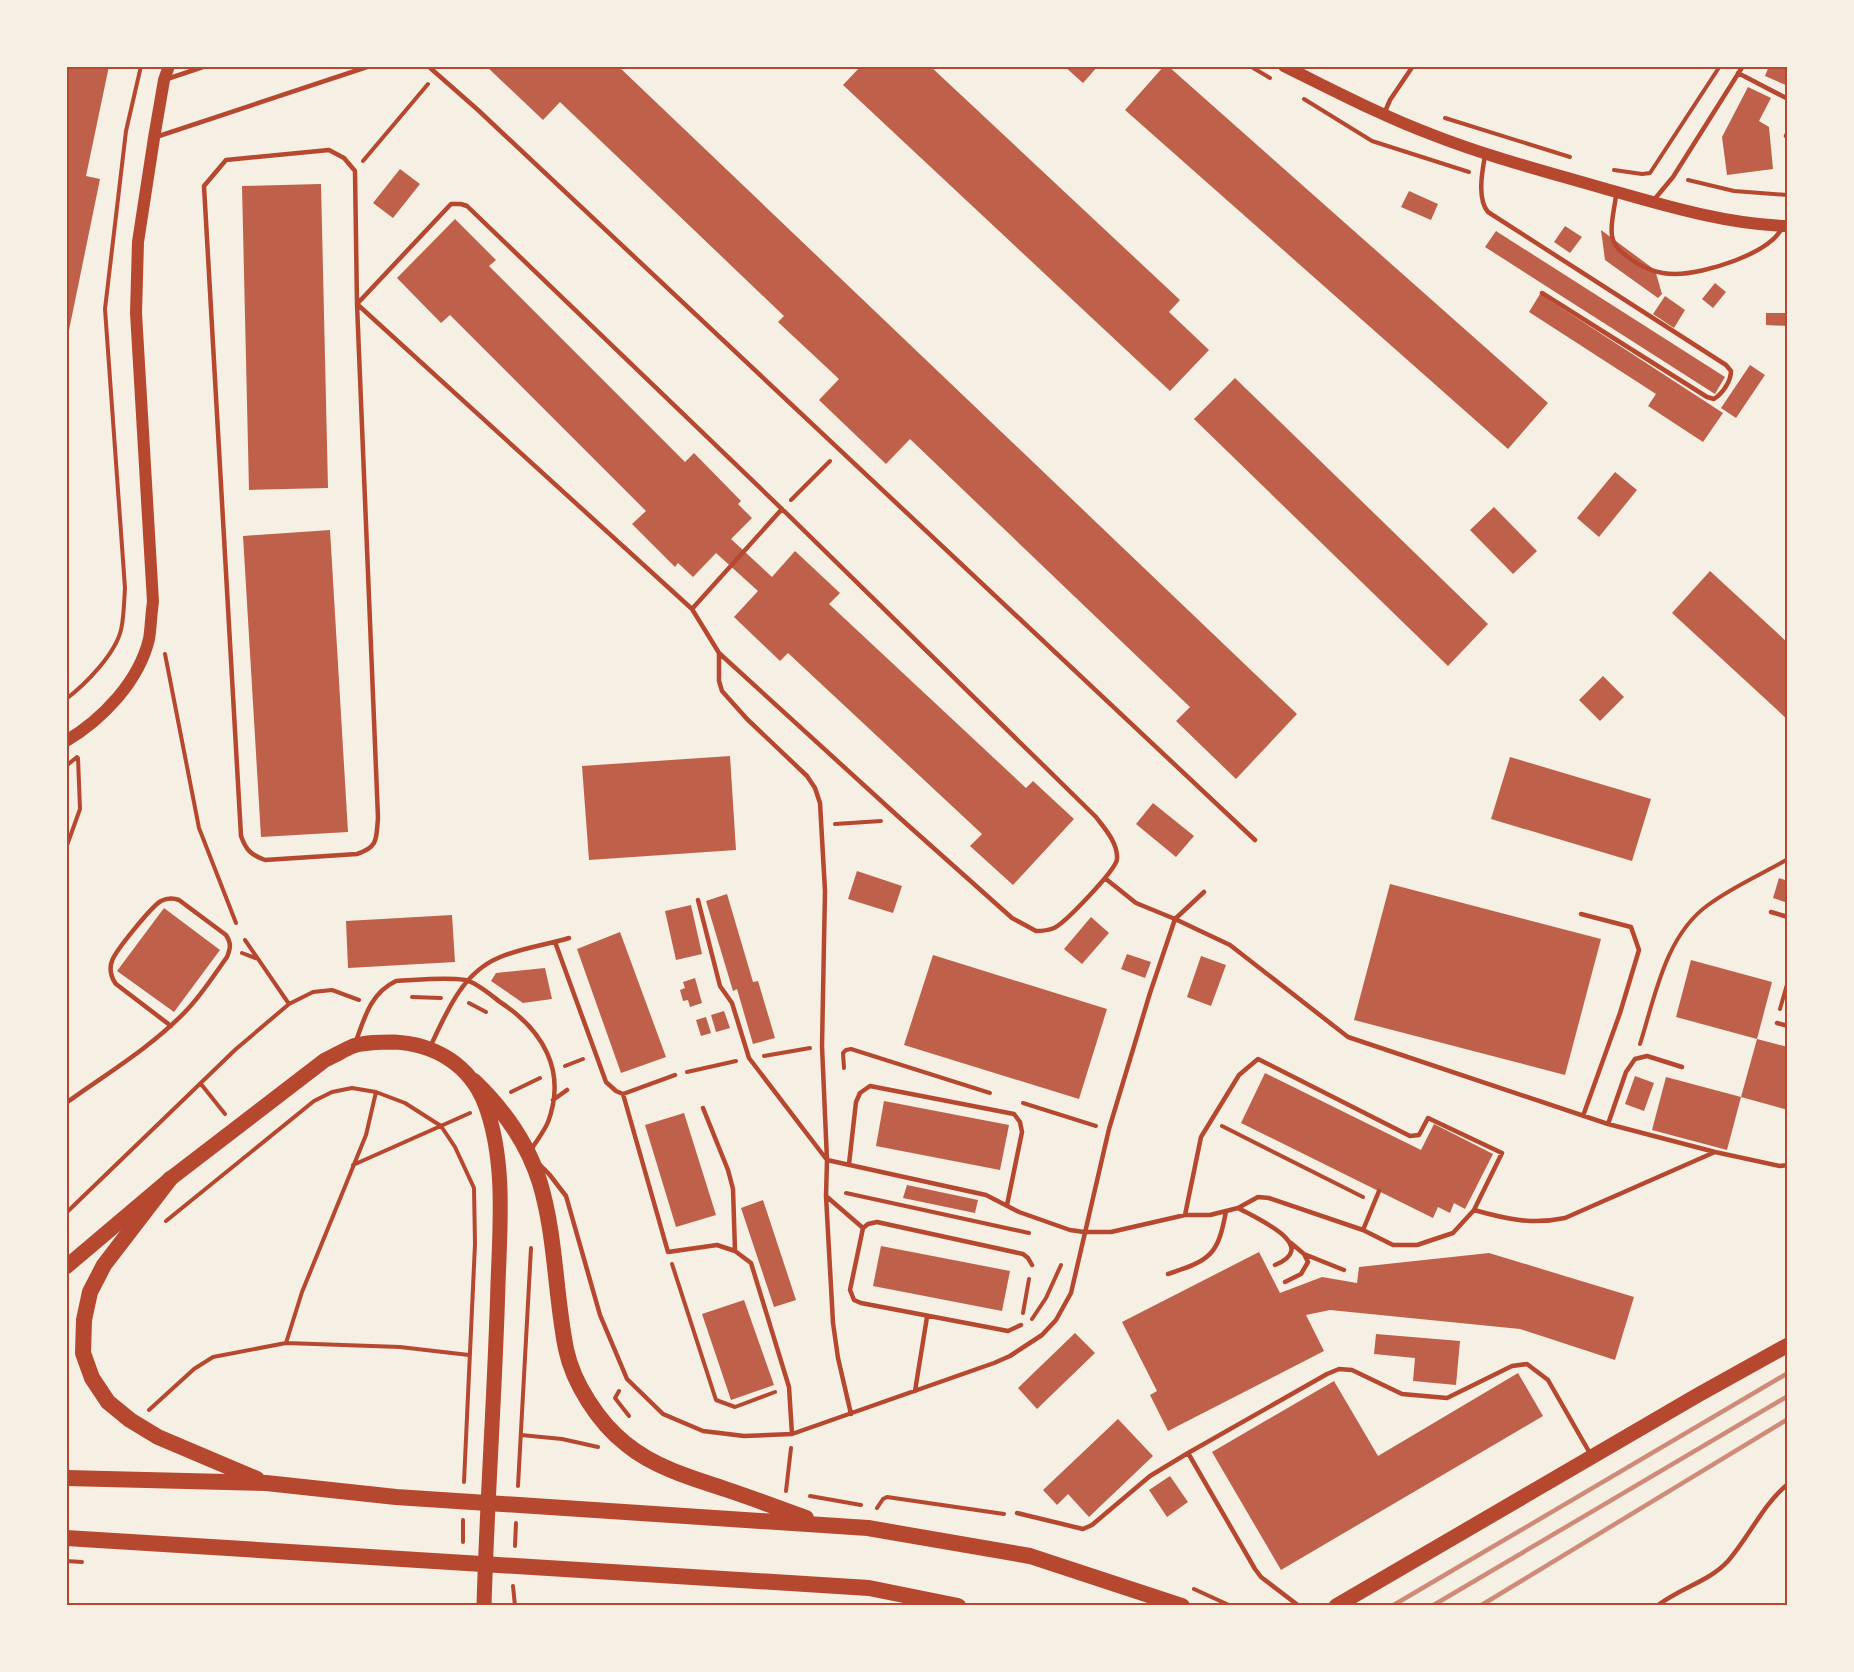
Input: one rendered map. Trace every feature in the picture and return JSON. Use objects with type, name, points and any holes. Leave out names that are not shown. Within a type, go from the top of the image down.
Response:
[{"type":"highway","points":[[474,1081],[494,1101],[511,1124],[540,1181],[549,1219],[566,1352],[585,1399],[613,1433],[645,1457],[680,1474],[824,1525]]},
{"type":"highway","points":[[170,1179],[104,1265],[90,1292],[84,1320],[83,1353],[92,1378],[108,1402],[130,1420],[158,1437],[266,1483]]},
{"type":"highway","points":[[66,1478],[266,1483],[396,1497],[868,1528],[1030,1556],[1182,1606]]},
{"type":"highway","points":[[66,1538],[869,1588],[958,1606]]},
{"type":"main road","points":[[66,741],[97,717],[123,692],[138,669],[149,639],[153,603],[136,312],[138,242],[164,80],[169,66]]},
{"type":"main road","points":[[1285,66],[1384,114],[1432,135],[1486,154],[1652,202],[1742,222],[1786,226]]},
{"type":"main road","points":[[66,1267],[170,1179],[325,1060],[354,1046],[375,1041],[429,1048],[450,1058],[474,1081],[485,1105],[500,1176],[496,1358],[484,1606]]},
{"type":"main road","points":[[1336,1606],[1788,1345]]},
{"type":"lane","points":[[164,80],[206,66]]},
{"type":"lane","points":[[154,138],[370,66]]},
{"type":"lane","points":[[428,66],[478,110],[1255,840]]},
{"type":"lane","points":[[1384,114],[1390,100],[1413,66]]},
{"type":"lane","points":[[1652,202],[1673,177],[1743,66]]},
{"type":"lane","points":[[1738,73],[1788,99]]},
{"type":"lane","points":[[329,150],[344,158],[355,171],[357,304],[378,818],[376,842],[369,850],[357,854],[265,860],[254,856],[245,847],[241,836],[204,186],[226,160],[329,150]]},
{"type":"lane","points":[[1486,154],[1482,176],[1483,203],[1488,212],[1726,365],[1731,371],[1731,376],[1720,395],[1714,399],[1707,397],[1542,293]]},
{"type":"lane","points":[[1616,192],[1612,237],[1620,252],[1648,269],[1658,272],[1676,274],[1707,269],[1731,261],[1769,243],[1786,226]]},
{"type":"lane","points":[[451,204],[467,206],[782,509],[1096,818],[1111,838],[1116,851],[1116,865],[1106,879],[1056,928],[1036,931],[1012,918],[719,653],[692,609],[357,304],[451,204]]},
{"type":"lane","points":[[692,609],[782,509]]},
{"type":"lane","points":[[719,653],[719,681],[722,691],[747,719],[807,776],[815,788],[820,803],[825,891],[822,1046],[827,1160],[826,1196],[833,1323],[838,1358],[851,1414]]},
{"type":"lane","points":[[1106,879],[1136,903],[1230,945],[1348,1037],[1608,1124],[1715,1152],[1780,1166],[1788,1165]]},
{"type":"lane","points":[[354,1046],[370,1005],[378,993],[396,981],[467,980],[517,1012],[543,1044],[555,1071],[554,1100],[547,1123],[528,1155],[549,1174],[566,1196],[600,1315],[627,1379],[663,1414],[703,1431],[744,1436],[792,1434],[1010,1356],[1042,1335],[1056,1320],[1071,1293],[1109,1129],[1175,919],[1204,892]]},
{"type":"lane","points":[[66,1103],[171,1026],[187,1010],[227,957],[231,949],[231,942],[226,934],[179,900],[172,898],[162,900],[146,915],[112,960],[111,969],[112,979],[116,984],[171,1026]]},
{"type":"lane","points":[[698,900],[720,986],[732,1003],[749,1058],[827,1160],[986,1195],[1013,1210],[1070,1230],[1111,1232],[1185,1215],[1210,1215],[1238,1208],[1258,1197],[1269,1197],[1363,1230],[1393,1245],[1417,1245],[1453,1233],[1474,1210],[1502,1153],[1428,1118],[1419,1135],[1410,1136],[1258,1059],[1239,1075],[1201,1137],[1185,1215]]},
{"type":"lane","points":[[1771,912],[1788,917]]},
{"type":"lane","points":[[1581,914],[1631,927],[1639,950],[1620,1013],[1583,1116]]},
{"type":"lane","points":[[429,1048],[454,998],[467,980],[485,964],[500,957],[569,938]]},
{"type":"lane","points":[[555,942],[606,1082],[623,1094],[675,1075]]},
{"type":"lane","points":[[1776,1023],[1788,1026]]},
{"type":"lane","points":[[1608,1124],[1626,1072],[1635,1059],[1647,1056],[1683,1067]]},
{"type":"lane","points":[[849,1164],[856,1102],[860,1093],[870,1086],[1014,1114],[1020,1122],[1022,1132],[1007,1205]]},
{"type":"lane","points":[[554,1100],[567,1090]]},
{"type":"lane","points":[[623,1094],[668,1252],[717,1245],[735,1251],[751,1263],[789,1387],[792,1434]]},
{"type":"lane","points":[[703,1108],[728,1170],[733,1190],[735,1251]]},
{"type":"lane","points":[[1406,1143],[1410,1136]]},
{"type":"lane","points":[[1474,1210],[1507,1220],[1548,1221],[1565,1218],[1715,1152]]},
{"type":"lane","points":[[1363,1230],[1379,1191]]},
{"type":"lane","points":[[826,1196],[863,1228]]},
{"type":"lane","points":[[1238,1208],[1282,1234],[1304,1254],[1344,1270]]},
{"type":"lane","points":[[1168,1274],[1188,1268],[1214,1253],[1221,1237],[1226,1211]]},
{"type":"lane","points":[[1021,1325],[1008,1331],[927,1317],[854,1300],[850,1290],[863,1228],[877,1222],[1023,1254],[1032,1265]]},
{"type":"lane","points":[[1275,1265],[1291,1256],[1291,1243]]},
{"type":"lane","points":[[1285,1282],[1301,1274],[1306,1267],[1308,1262],[1304,1254]]},
{"type":"lane","points":[[915,1391],[927,1317]]},
{"type":"lane","points":[[1017,1513],[1083,1529],[1092,1525],[1150,1476],[1339,1369],[1352,1370],[1402,1394],[1447,1398],[1512,1366],[1527,1364],[1548,1380],[1592,1457]]},
{"type":"lane","points":[[1188,1453],[1255,1569],[1299,1606]]},
{"type":"lane","points":[[1658,1606],[1726,1563],[1754,1528],[1768,1503],[1788,1484]]},
{"type":"path","points":[[66,699],[80,689],[103,662],[120,633],[124,609],[125,588],[105,309],[126,131],[141,66]]},
{"type":"path","points":[[1250,66],[1271,78]]},
{"type":"path","points":[[1611,170],[1650,173],[1720,66]]},
{"type":"path","points":[[355,171],[436,74]]},
{"type":"path","points":[[1301,97],[1372,141],[1482,176]]},
{"type":"path","points":[[1444,117],[1577,159]]},
{"type":"path","points":[[1673,177],[1734,191],[1788,195]]},
{"type":"path","points":[[782,509],[840,450]]},
{"type":"path","points":[[165,654],[199,828],[239,932],[289,1004]]},
{"type":"path","points":[[66,848],[80,809],[78,757]]},
{"type":"path","points":[[822,824],[901,819]]},
{"type":"path","points":[[1635,1059],[1670,953],[1684,929],[1708,904],[1788,859]]},
{"type":"path","points":[[1776,1023],[1788,981]]},
{"type":"path","points":[[786,1052],[822,1046]]},
{"type":"path","points":[[844,1068],[843,1053],[851,1049],[996,1094]]},
{"type":"path","points":[[555,1071],[596,1054]]},
{"type":"path","points":[[696,1070],[749,1058]]},
{"type":"path","points":[[162,1224],[314,1101],[332,1092],[352,1088],[376,1092],[405,1102],[441,1126],[474,1188],[475,1244],[464,1490]]},
{"type":"path","points":[[286,1343],[302,1292],[366,1135],[376,1092]]},
{"type":"path","points":[[1019,1101],[1109,1129]]},
{"type":"path","points":[[1211,1120],[1374,1202]]},
{"type":"path","points":[[353,1165],[441,1126]]},
{"type":"path","points":[[826,1189],[1035,1234]]},
{"type":"path","points":[[518,1492],[530,1253],[532,1245],[549,1219]]},
{"type":"path","points":[[668,1252],[716,1400],[735,1407],[789,1387]]},
{"type":"path","points":[[1021,1325],[1032,1265]]},
{"type":"path","points":[[144,1414],[194,1369],[213,1357],[286,1343],[400,1347],[469,1355]]},
{"type":"path","points":[[521,1435],[562,1439],[599,1447]]},
{"type":"path","points":[[786,1492],[790,1454]]},
{"type":"path","points":[[878,1508],[886,1497],[999,1514]]},
{"type":"path","points":[[515,1550],[517,1515]]},
{"type":"path","points":[[513,1584],[514,1606]]},
{"type":"building","points":[[66,66],[109,66],[86,176],[100,179],[67,340]]},
{"type":"building","points":[[486,66],[618,66],[1297,714],[1236,779],[1176,721],[1190,707],[910,439],[886,464],[819,400],[839,379],[778,322],[784,316],[560,102],[543,120]]},
{"type":"building","points":[[861,66],[930,66],[1180,300],[1169,312],[1209,350],[1170,391],[843,85]]},
{"type":"building","points":[[1064,66],[1098,66],[1083,83]]},
{"type":"building","points":[[1164,66],[1168,66],[1548,403],[1508,449],[1125,110]]},
{"type":"building","points":[[1769,66],[1788,66],[1788,86],[1765,76]]},
{"type":"building","points":[[1748,87],[1771,98],[1759,121],[1769,127],[1773,169],[1727,175],[1722,137]]},
{"type":"building","points":[[400,169],[420,184],[393,218],[373,203]]},
{"type":"building","points":[[321,184],[328,488],[249,490],[242,186]]},
{"type":"building","points":[[1409,191],[1438,204],[1431,220],[1401,207]]},
{"type":"building","points":[[455,219],[496,260],[489,266],[685,462],[694,453],[741,501],[738,504],[752,518],[731,539],[772,577],[795,551],[840,593],[829,604],[1026,788],[1033,781],[1074,819],[1013,885],[970,846],[982,834],[788,653],[780,661],[734,617],[758,591],[716,553],[693,577],[678,563],[675,567],[632,524],[646,511],[450,315],[441,323],[397,278]]},
{"type":"building","points":[[1565,226],[1582,237],[1570,253],[1554,242]]},
{"type":"building","points":[[1601,230],[1655,270],[1662,294],[1658,298],[1605,260]]},
{"type":"building","points":[[1496,231],[1725,377],[1715,394],[1485,247]]},
{"type":"building","points":[[1715,283],[1726,292],[1713,308],[1702,299]]},
{"type":"building","points":[[1540,294],[1723,413],[1703,442],[1648,406],[1656,394],[1529,312]]},
{"type":"building","points":[[1665,296],[1685,310],[1674,328],[1653,314]]},
{"type":"building","points":[[1766,313],[1788,313],[1788,326],[1766,325]]},
{"type":"building","points":[[1750,365],[1765,375],[1736,418],[1721,408]]},
{"type":"building","points":[[1235,378],[1488,624],[1448,666],[1194,419]]},
{"type":"building","points":[[1615,472],[1637,490],[1599,537],[1577,518]]},
{"type":"building","points":[[1494,507],[1537,551],[1513,574],[1470,530]]},
{"type":"building","points":[[330,530],[348,832],[261,837],[243,536]]},
{"type":"building","points":[[1710,571],[1788,643],[1788,720],[1672,613]]},
{"type":"building","points":[[1603,676],[1624,697],[1600,721],[1579,700]]},
{"type":"building","points":[[730,756],[736,850],[589,860],[582,766]]},
{"type":"building","points":[[1510,757],[1651,799],[1632,861],[1491,819]]},
{"type":"building","points":[[1153,803],[1194,836],[1176,857],[1136,824]]},
{"type":"building","points":[[857,871],[902,886],[893,913],[848,899]]},
{"type":"building","points":[[1779,878],[1788,881],[1788,903],[1773,898]]},
{"type":"building","points":[[1390,884],[1601,939],[1565,1075],[1354,1020]]},
{"type":"building","points":[[727,894],[753,982],[758,981],[775,1038],[753,1044],[737,989],[733,991],[706,901]]},
{"type":"building","points":[[691,905],[702,954],[676,960],[665,911]]},
{"type":"building","points":[[164,908],[220,950],[174,1012],[117,971]]},
{"type":"building","points":[[452,915],[455,962],[348,968],[346,921]]},
{"type":"building","points":[[1091,917],[1109,933],[1082,964],[1064,949]]},
{"type":"building","points":[[620,932],[666,1057],[621,1073],[577,949]]},
{"type":"building","points":[[1127,954],[1151,962],[1145,978],[1121,969]]},
{"type":"building","points":[[933,955],[1107,1009],[1079,1099],[904,1045]]},
{"type":"building","points":[[1201,956],[1226,965],[1211,1006],[1187,997]]},
{"type":"building","points":[[1691,960],[1772,982],[1757,1039],[1676,1017]]},
{"type":"building","points":[[545,968],[552,999],[523,1003],[491,981],[496,973]]},
{"type":"building","points":[[695,978],[702,1003],[690,1007],[688,1000],[683,1001],[680,990],[685,988],[683,982]]},
{"type":"building","points":[[724,1011],[730,1028],[716,1032],[711,1015]]},
{"type":"building","points":[[706,1017],[711,1033],[701,1036],[696,1020]]},
{"type":"building","points":[[1757,1039],[1788,1047],[1788,1110],[1741,1097]]},
{"type":"building","points":[[1265,1073],[1421,1150],[1434,1124],[1493,1154],[1465,1209],[1454,1203],[1450,1213],[1438,1207],[1433,1218],[1241,1123]]},
{"type":"building","points":[[1635,1076],[1654,1083],[1644,1111],[1625,1104]]},
{"type":"building","points":[[1666,1077],[1741,1097],[1727,1150],[1652,1130]]},
{"type":"building","points":[[884,1101],[1009,1125],[1000,1170],[876,1146]]},
{"type":"building","points":[[684,1113],[716,1215],[676,1227],[645,1125]]},
{"type":"building","points":[[907,1185],[978,1200],[975,1213],[903,1198]]},
{"type":"building","points":[[763,1200],[796,1300],[774,1307],[741,1208]]},
{"type":"building","points":[[881,1246],[1010,1271],[1002,1311],[873,1286]]},
{"type":"building","points":[[1259,1252],[1280,1293],[1322,1277],[1357,1283],[1359,1267],[1489,1253],[1634,1297],[1615,1360],[1520,1329],[1330,1310],[1306,1315],[1324,1351],[1168,1431],[1150,1395],[1157,1391],[1122,1322]]},
{"type":"building","points":[[744,1300],[774,1385],[731,1400],[702,1314]]},
{"type":"building","points":[[1075,1333],[1095,1353],[1037,1409],[1018,1388]]},
{"type":"building","points":[[1376,1334],[1460,1341],[1456,1385],[1413,1381],[1415,1358],[1374,1354]]},
{"type":"building","points":[[1518,1373],[1543,1416],[1281,1570],[1212,1452],[1334,1381],[1378,1456]]},
{"type":"building","points":[[1118,1419],[1153,1456],[1089,1517],[1068,1494],[1057,1505],[1043,1490]]},
{"type":"building","points":[[1170,1476],[1188,1502],[1167,1517],[1149,1490]]},
{"type":"railway","points":[[1392,1606],[1788,1373]]},
{"type":"railway","points":[[1432,1606],[1788,1396]]},
{"type":"railway","points":[[1480,1606],[1788,1419]]}]
